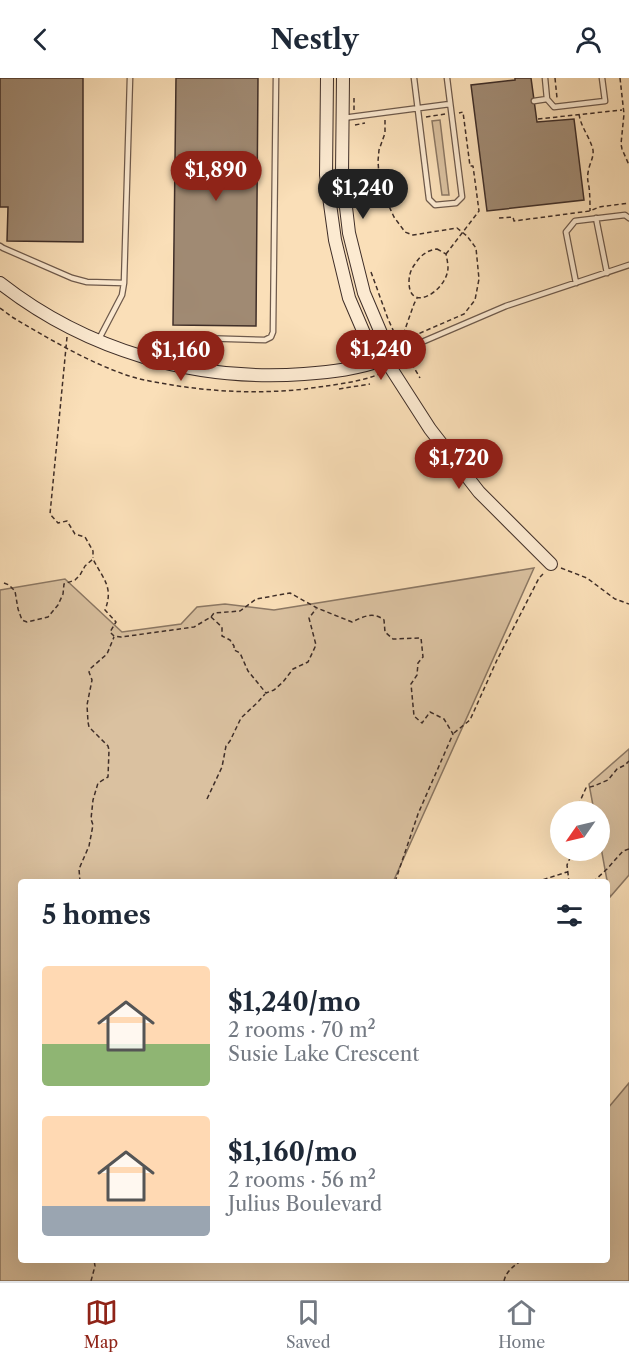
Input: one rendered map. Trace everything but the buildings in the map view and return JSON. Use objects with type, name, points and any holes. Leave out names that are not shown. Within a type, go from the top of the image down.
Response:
[{"type":"street","points":[[327,78],[326,175],[335,240],[349,298],[367,340],[385,359],[430,429],[479,492],[551,564]]},
{"type":"street","points":[[343,78],[349,118],[342,173],[350,233],[364,293],[381,333],[385,359]]},
{"type":"street","points":[[0,283],[36,309],[68,327],[98,341],[168,364],[227,374],[283,375],[348,369],[385,359]]},
{"type":"lane","points":[[98,341],[122,296],[124,283],[130,78]]},
{"type":"lane","points":[[168,364],[183,347],[198,338],[265,340],[271,337],[273,332],[276,78]]},
{"type":"lane","points":[[414,78],[429,199],[435,206],[456,203],[462,196],[447,78]]},
{"type":"lane","points":[[544,78],[547,99],[554,106],[605,101],[602,78]]},
{"type":"lane","points":[[534,101],[547,99]]},
{"type":"lane","points":[[349,118],[450,104]]},
{"type":"lane","points":[[576,283],[566,232],[575,221],[625,215],[629,218]]},
{"type":"lane","points":[[596,218],[607,273]]},
{"type":"lane","points":[[0,246],[72,278],[87,282],[124,283]]},
{"type":"lane","points":[[385,359],[506,306],[629,265]]},
{"type":"path","points":[[620,78],[623,110],[621,144],[629,165]]},
{"type":"path","points":[[354,98],[349,118],[354,125],[364,123]]},
{"type":"path","points":[[538,119],[623,110]]},
{"type":"path","points":[[419,118],[463,112],[479,211],[446,254],[447,276],[442,284],[425,298],[418,297],[410,291],[409,276],[420,257],[430,250],[437,249],[446,254]]},
{"type":"path","points":[[579,114],[580,122],[593,152],[588,171],[590,211]]},
{"type":"path","points":[[385,120],[385,133],[378,161],[379,176],[381,189],[394,217],[405,232],[413,236],[457,228],[471,239],[478,258],[479,279],[475,300],[464,314],[411,337],[404,335]]},
{"type":"path","points":[[500,218],[513,217],[514,221],[590,211],[599,207],[629,203]]},
{"type":"path","points":[[371,272],[381,303],[397,339],[420,378]]},
{"type":"path","points":[[397,339],[404,335],[418,297]]},
{"type":"path","points":[[68,327],[50,514],[58,523],[67,521],[75,534],[84,537],[93,551],[93,559],[109,588],[109,600],[105,610],[116,622],[110,632],[114,636],[121,637],[194,627],[214,613],[240,611],[256,599],[290,593],[317,608],[352,622],[368,615],[378,615],[384,620],[385,632],[393,639],[421,638],[423,657],[418,663],[417,675],[411,684],[414,716],[422,723],[430,712],[444,719],[453,734]]},
{"type":"path","points":[[339,389],[370,384]]},
{"type":"path","points":[[4,583],[15,591],[22,620],[27,622],[48,617],[58,605],[64,584],[75,580],[93,559]]},
{"type":"path","points":[[396,879],[418,814],[438,765],[453,734],[470,720],[497,660],[539,578],[551,564],[587,578],[615,598],[629,604]]},
{"type":"path","points":[[207,799],[222,768],[226,746],[241,718],[266,693],[274,690],[283,682],[293,669],[308,662],[316,645],[309,618],[317,608]]},
{"type":"path","points":[[211,617],[222,627],[222,636],[230,640],[234,650],[240,653],[248,671],[266,693]]},
{"type":"path","points":[[80,879],[79,869],[89,846],[93,825],[91,819],[93,800],[98,783],[108,777],[110,750],[89,727],[87,705],[92,680],[89,672],[107,654],[114,636]]},
{"type":"path","points":[[580,801],[586,788],[608,780],[617,769],[629,761]]},
{"type":"path","points":[[596,879],[623,851],[629,849]]},
{"type":"path","points":[[568,879],[569,861]]},
{"type":"path","points":[[544,879],[567,871]]},
{"type":"path","points":[[91,1281],[94,1263]]},
{"type":"path","points":[[504,1281],[511,1268],[518,1263]]},
{"type":"shaded area","points":[[440,120],[449,195],[442,195],[432,121]]},
{"type":"shaded area","points":[[534,568],[394,879],[18,879],[18,1263],[610,1263],[610,1106],[629,1083],[629,1281],[0,1281],[0,590],[65,579],[122,632],[181,624],[197,607],[225,604],[274,610]]},
{"type":"shaded area","points":[[629,749],[629,875],[610,897],[610,879],[607,879],[603,861],[610,861],[610,801],[592,801],[589,784]]}]
